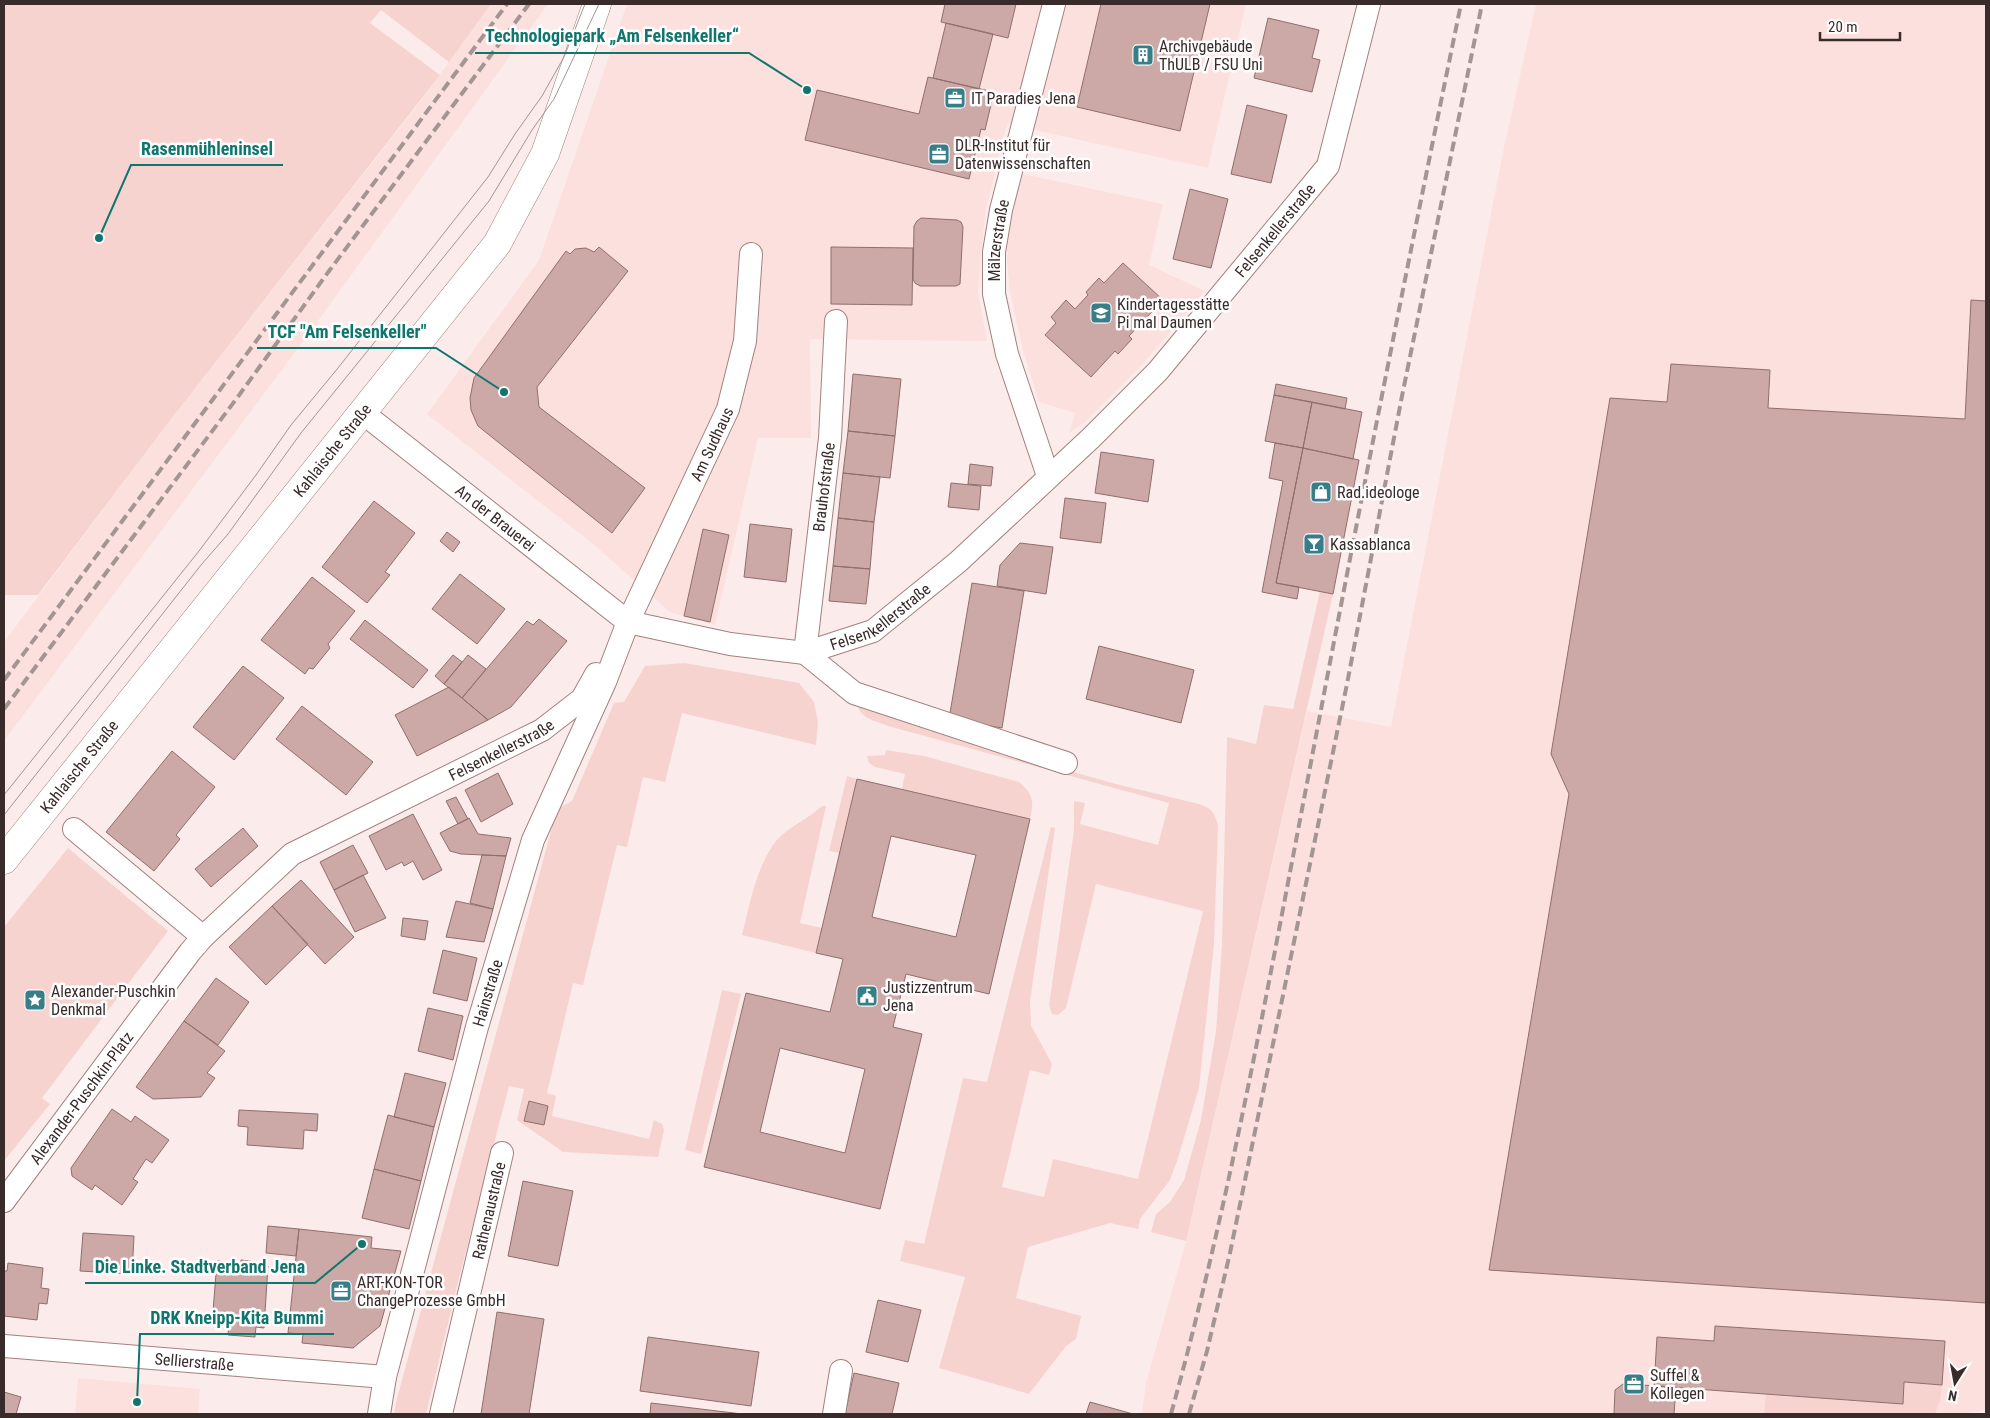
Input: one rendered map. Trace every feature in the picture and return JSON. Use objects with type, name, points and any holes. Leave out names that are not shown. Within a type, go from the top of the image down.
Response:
[{"type":"main road","name":"Kahlaische Straße","points":[[4,860],[497,244],[545,154],[597,4]]},
{"type":"street","name":"Mälzerstraße","points":[[1048,476],[1007,354],[994,294],[994,252],[1001,210],[1054,4]]},
{"type":"street","name":"Felsenkellerstraße","points":[[203,937],[292,854],[542,730],[582,699],[628,622],[730,644],[805,653],[873,631],[958,562],[1048,476],[1091,438],[1158,371],[1328,166],[1369,4]]},
{"type":"street","name":"Am Sudhaus","points":[[628,622],[728,409],[745,341],[751,254]]},
{"type":"street","name":"Brauhofstraße","points":[[805,653],[830,438],[836,321]]},
{"type":"street","name":"An der Brauerei","points":[[363,413],[628,622]]},
{"type":"street","name":"Hainstraße","points":[[379,1414],[386,1377],[477,1027],[533,840],[605,682],[628,622]]},
{"type":"street","points":[[805,653],[854,693],[1066,763]]},
{"type":"street","points":[[74,829],[203,937]]},
{"type":"street","name":"Alexander-Puschkin-Platz","points":[[4,1201],[203,937]]},
{"type":"street","name":"Rathenaustraße","points":[[441,1414],[502,1153]]},
{"type":"street","name":"Sellierstraße","points":[[4,1346],[386,1377]]},
{"type":"street","points":[[834,1414],[842,1371]]},
{"type":"shaded area","points":[[4,4],[491,4],[449,62],[381,10],[370,23],[440,75],[168,423],[38,595],[4,595]]},
{"type":"shaded area","points":[[491,4],[548,4],[299,347],[4,741],[4,642],[168,423],[420,102]]},
{"type":"shaded area","points":[[627,4],[1246,4],[1208,168],[1007,124],[986,209],[981,252],[978,293],[987,341],[810,339],[811,438],[758,438],[715,625],[670,612],[593,544],[427,414],[539,260]]},
{"type":"shaded area","points":[[1536,4],[1986,4],[1986,1410],[1962,1414],[1142,1414],[1146,1383],[1186,1241],[1307,711],[1391,727],[1503,152]]},
{"type":"shaded area","name":"Kindertagesstätte Pi mal Daumen","points":[[1023,174],[1163,204],[1149,265],[1205,291],[1142,365],[1085,422],[1069,433],[1075,413],[1039,402],[1024,354],[1010,292],[1007,261],[1008,226]]},
{"type":"shaded area","points":[[1320,591],[1333,594],[1186,1241],[1151,1232],[1156,1214],[1170,1202],[1184,1180],[1201,1120],[1216,1031],[1222,944],[1227,737],[1256,744],[1264,705],[1293,709]]},
{"type":"shaded area","points":[[685,663],[799,683],[814,702],[818,722],[816,745],[682,713],[665,782],[643,777],[627,847],[617,845],[583,985],[573,983],[547,1093],[556,1096],[552,1116],[649,1139],[654,1120],[662,1124],[664,1130],[658,1157],[563,1152],[517,1120],[524,1089],[509,1086],[426,1414],[394,1414],[557,809],[572,801],[614,703],[624,702],[645,666]]},
{"type":"shaded area","points":[[857,702],[1023,758],[1116,784],[1199,804],[1207,807],[1212,812],[1218,826],[1214,944],[1199,1088],[1178,1158],[1170,1180],[1140,1219],[1138,1229],[1110,1223],[1028,1247],[1016,1298],[1081,1316],[1076,1339],[1066,1346],[1029,1394],[939,1368],[965,1277],[900,1261],[905,1240],[924,1244],[963,1078],[987,1082],[1051,827],[1055,828],[1030,1001],[1031,1025],[1052,1064],[1049,1075],[1030,1070],[1002,1187],[1044,1197],[1053,1159],[1138,1179],[1203,911],[1096,884],[1066,1008],[1058,1015],[1052,1014],[1049,1005],[1074,830],[1074,801],[1085,803],[1080,824],[1158,845],[1169,803],[888,726],[864,715],[858,708]]},
{"type":"shaded area","points":[[886,750],[924,756],[1019,782],[1028,791],[1032,799],[1030,819],[902,789],[905,774],[875,767],[869,763],[867,756],[885,755]]},
{"type":"shaded area","points":[[847,776],[857,779],[840,853],[829,851]]},
{"type":"shaded area","points":[[822,806],[826,806],[800,923],[822,928],[816,953],[742,935],[754,886],[769,851],[781,836]]},
{"type":"shaded area","points":[[68,848],[168,931],[42,1098],[50,1104],[4,1161],[4,927]]},
{"type":"shaded area","points":[[722,990],[741,994],[701,1154],[685,1150]]},
{"type":"shaded area","points":[[78,1378],[200,1389],[198,1414],[75,1414]]},
{"type":"shaded area","points":[[1904,1382],[1942,1385],[1940,1400],[1935,1414],[1764,1414],[1766,1395],[1903,1404]]},
{"type":"building","points":[[945,4],[1016,4],[1008,38],[941,22]]},
{"type":"building","name":"Archivgebäude ThULB / FSU Uni","points":[[1101,4],[1210,4],[1180,131],[1077,107]]},
{"type":"building","points":[[1268,18],[1319,30],[1312,58],[1320,60],[1312,92],[1254,78]]},
{"type":"building","points":[[946,23],[993,34],[979,89],[933,78]]},
{"type":"building","points":[[928,77],[994,92],[985,130],[981,129],[969,179],[805,140],[817,90],[919,114]]},
{"type":"building","points":[[1247,105],[1287,115],[1271,183],[1231,174]]},
{"type":"building","points":[[1190,189],[1228,199],[1211,268],[1173,259]]},
{"type":"building","points":[[921,218],[957,220],[961,222],[963,227],[960,284],[956,286],[920,286],[915,283],[913,279],[914,226]]},
{"type":"building","points":[[599,247],[628,271],[537,387],[539,407],[645,488],[612,533],[478,426],[471,410],[470,398],[474,378],[566,251],[570,254],[575,249],[586,248],[594,252]]},
{"type":"building","points":[[831,247],[913,248],[912,305],[831,304]]},
{"type":"building","points":[[1123,263],[1163,300],[1129,336],[1132,339],[1118,354],[1115,351],[1091,377],[1045,335],[1056,323],[1051,317],[1066,300],[1075,309],[1088,295],[1086,292],[1099,278],[1104,283]]},
{"type":"building","points":[[1971,300],[1986,301],[1986,1303],[1489,1270],[1569,794],[1551,754],[1610,398],[1667,402],[1671,364],[1770,370],[1768,408],[1965,419]]},
{"type":"building","points":[[853,374],[901,379],[895,436],[848,431]]},
{"type":"building","points":[[1276,384],[1347,398],[1345,409],[1274,395]]},
{"type":"building","points":[[1274,395],[1312,402],[1303,448],[1265,441]]},
{"type":"building","points":[[1312,402],[1362,412],[1353,459],[1303,448]]},
{"type":"building","points":[[848,431],[895,436],[890,478],[843,473]]},
{"type":"building","points":[[1275,443],[1303,448],[1276,583],[1299,587],[1297,599],[1262,592],[1283,481],[1269,478]]},
{"type":"building","points":[[1303,448],[1359,460],[1333,594],[1276,583]]},
{"type":"building","points":[[1101,452],[1154,460],[1148,502],[1095,493]]},
{"type":"building","points":[[970,464],[993,467],[991,486],[968,484]]},
{"type":"building","points":[[843,473],[880,477],[874,522],[838,518]]},
{"type":"building","points":[[951,483],[981,486],[979,510],[948,507]]},
{"type":"building","points":[[1065,498],[1106,503],[1101,543],[1060,538]]},
{"type":"building","points":[[374,501],[415,533],[385,572],[390,575],[367,603],[322,567]]},
{"type":"building","points":[[838,518],[874,522],[870,569],[833,566]]},
{"type":"building","points":[[750,524],[792,529],[786,582],[744,577]]},
{"type":"building","points":[[703,529],[729,535],[710,622],[684,616]]},
{"type":"building","points":[[447,532],[460,542],[453,552],[440,541]]},
{"type":"building","points":[[1020,543],[1053,547],[1046,594],[997,586],[1000,565]]},
{"type":"building","points":[[833,566],[870,569],[866,604],[829,601]]},
{"type":"building","points":[[460,574],[505,609],[477,644],[432,609]]},
{"type":"building","points":[[312,577],[355,611],[328,644],[330,648],[313,669],[309,668],[305,674],[261,640]]},
{"type":"building","points":[[972,583],[1024,591],[1002,728],[949,719]]},
{"type":"building","points":[[539,619],[567,641],[511,707],[488,720],[462,698],[527,621],[533,625]]},
{"type":"building","points":[[365,620],[428,670],[413,688],[350,639]]},
{"type":"building","points":[[1099,646],[1194,670],[1181,723],[1086,699]]},
{"type":"building","points":[[453,655],[462,662],[444,684],[435,676]]},
{"type":"building","points":[[468,655],[486,669],[462,698],[444,684]]},
{"type":"building","points":[[243,666],[284,698],[234,760],[193,727]]},
{"type":"building","points":[[449,687],[488,720],[417,756],[395,715]]},
{"type":"building","points":[[302,706],[373,762],[346,795],[276,739]]},
{"type":"building","points":[[172,751],[215,787],[176,835],[180,839],[154,871],[106,832]]},
{"type":"building","points":[[498,773],[513,804],[481,822],[465,790]]},
{"type":"building","name":"Justizzentrum Jena","points":[[857,779],[1030,819],[989,994],[906,974],[893,1027],[922,1034],[880,1209],[704,1167],[746,993],[830,1012],[843,959],[816,953]],"holes":[[[891,836],[976,855],[956,937],[872,917]],[[780,1048],[865,1069],[845,1153],[760,1132]]]},
{"type":"building","points":[[456,797],[468,819],[458,824],[446,801]]},
{"type":"building","points":[[413,814],[442,870],[423,880],[413,861],[404,866],[402,862],[386,870],[369,836]]},
{"type":"building","points":[[469,818],[478,834],[511,838],[506,856],[461,854],[450,851],[440,833]]},
{"type":"building","points":[[243,828],[258,846],[211,887],[195,869]]},
{"type":"building","points":[[353,845],[368,873],[334,890],[320,862]]},
{"type":"building","points":[[482,855],[506,856],[493,909],[470,903]]},
{"type":"building","points":[[363,875],[386,918],[355,932],[334,890]]},
{"type":"building","points":[[301,880],[354,937],[325,964],[272,906]]},
{"type":"building","points":[[456,901],[493,909],[484,942],[446,937]]},
{"type":"building","points":[[272,906],[308,944],[266,985],[229,947]]},
{"type":"building","points":[[403,918],[428,921],[425,940],[401,936]]},
{"type":"building","points":[[443,950],[477,958],[467,1001],[433,993]]},
{"type":"building","points":[[216,978],[249,1002],[218,1045],[184,1021]]},
{"type":"building","points":[[428,1008],[463,1016],[453,1060],[418,1051]]},
{"type":"building","points":[[184,1021],[225,1051],[207,1073],[215,1078],[201,1097],[153,1099],[136,1087]]},
{"type":"building","points":[[405,1073],[446,1083],[434,1127],[394,1117]]},
{"type":"building","points":[[529,1101],[548,1106],[544,1125],[524,1121]]},
{"type":"building","points":[[112,1109],[131,1122],[135,1116],[169,1140],[152,1163],[146,1159],[133,1179],[138,1182],[122,1205],[95,1185],[92,1190],[72,1176],[71,1168]]},
{"type":"building","points":[[239,1110],[318,1114],[317,1131],[304,1130],[303,1149],[247,1145],[248,1127],[238,1126]]},
{"type":"building","points":[[388,1115],[434,1127],[421,1181],[374,1169]]},
{"type":"building","points":[[374,1169],[421,1181],[409,1229],[362,1218]]},
{"type":"building","points":[[523,1181],[573,1191],[558,1266],[508,1256]]},
{"type":"building","points":[[268,1226],[299,1229],[296,1256],[266,1253]]},
{"type":"building","name":"ART-KON-TOR ChangeProzesse GmbH","points":[[299,1229],[372,1237],[371,1248],[401,1251],[380,1326],[353,1348],[302,1343],[303,1334],[288,1333]]},
{"type":"building","points":[[83,1233],[134,1236],[132,1274],[80,1271]]},
{"type":"building","points":[[241,1260],[257,1262],[257,1265],[268,1266],[264,1328],[256,1327],[255,1337],[228,1335],[229,1325],[212,1324],[217,1261],[241,1263]]},
{"type":"building","points":[[8,1263],[43,1268],[41,1288],[49,1289],[47,1304],[39,1303],[37,1320],[4,1316],[4,1271],[7,1271]]},
{"type":"building","points":[[878,1300],[921,1310],[908,1362],[866,1352]]},
{"type":"building","points":[[497,1312],[544,1319],[529,1414],[481,1414]]},
{"type":"building","points":[[1715,1326],[1945,1341],[1942,1385],[1904,1382],[1903,1404],[1654,1386],[1657,1337],[1714,1341]]},
{"type":"building","points":[[648,1337],[759,1352],[751,1406],[640,1391]]},
{"type":"building","points":[[854,1373],[899,1383],[892,1414],[845,1414]]},
{"type":"building","points":[[1623,1384],[1676,1387],[1674,1414],[1614,1414],[1615,1390]]},
{"type":"building","points":[[4,1392],[21,1397],[16,1414],[4,1414]]},
{"type":"building","points":[[1090,1402],[1133,1414],[1086,1414]]},
{"type":"building","points":[[651,1403],[742,1414],[650,1414]]},
{"type":"tram line","points":[[4,795],[199,551],[291,425],[488,177],[542,96],[564,57],[585,4]]},
{"type":"tram line","points":[[4,815],[201,565],[228,534],[301,433],[489,201],[532,130],[554,99],[599,4]]},
{"type":"railway","points":[[4,680],[507,4]]},
{"type":"railway","points":[[4,709],[529,4]]},
{"type":"railway","points":[[1171,1414],[1211,1256],[1246,1097],[1383,390],[1461,4]]},
{"type":"railway","points":[[1189,1414],[1207,1351],[1230,1253],[1347,684],[1402,396],[1482,4]]},
{"type":"place","name":"Archivgebäude ThULB / FSU Uni","points":[[1143,55]]},
{"type":"place","name":"Technologiepark „Am Felsenkeller“","points":[[807,90]]},
{"type":"place","name":"IT Paradies Jena","points":[[955,98]]},
{"type":"place","name":"DLR-Institut für Datenwissenschaften","points":[[939,154]]},
{"type":"place","name":"Rasenmühleninsel","points":[[99,238]]},
{"type":"place","name":"Kindertagesstätte Pi mal Daumen","points":[[1101,313]]},
{"type":"place","name":"TCF \"Am Felsenkeller\"","points":[[504,392]]},
{"type":"place","name":"Rad.ideologe","points":[[1321,492]]},
{"type":"place","name":"Kassablanca","points":[[1314,544]]},
{"type":"place","name":"Justizzentrum Jena","points":[[867,996]]},
{"type":"place","name":"Alexander-Puschkin Denkmal","points":[[35,1000]]},
{"type":"place","name":"Die Linke. Stadtverband Jena","points":[[362,1244]]},
{"type":"place","name":"ART-KON-TOR ChangeProzesse GmbH","points":[[341,1291]]},
{"type":"place","name":"Suffel & Kollegen","points":[[1634,1384]]},
{"type":"place","name":"DRK Kneipp-Kita Bummi","points":[[137,1402]]}]
